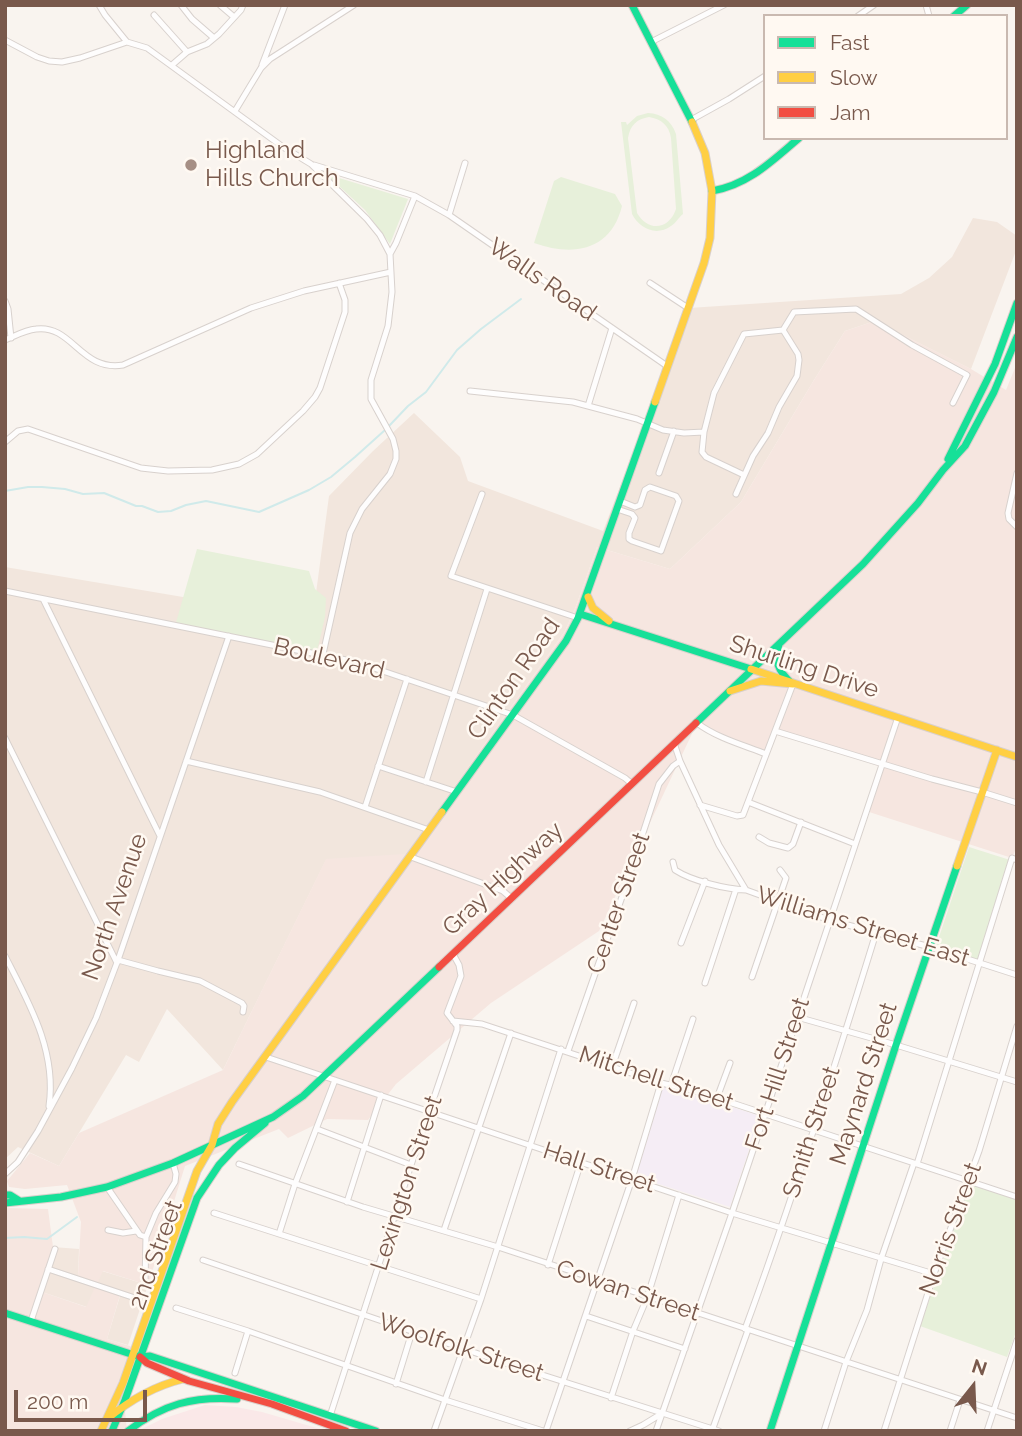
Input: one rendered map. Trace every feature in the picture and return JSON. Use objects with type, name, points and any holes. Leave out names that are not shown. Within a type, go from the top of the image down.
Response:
[{"type":"main road","name":"Clinton Road","points":[[212,1145],[223,1116],[566,641],[588,592],[704,263],[710,238],[712,191],[705,153],[632,5]]},
{"type":"main road","points":[[712,191],[741,183],[796,140]]},
{"type":"main road","name":"Gray Highway","points":[[943,470],[993,368],[1017,303]]},
{"type":"main road","name":"Gray Highway","points":[[6,1196],[18,1200],[61,1197],[107,1187],[183,1159],[273,1117],[303,1096],[863,564],[965,446],[994,392],[1017,337]]},
{"type":"main road","points":[[588,592],[589,605],[615,625]]},
{"type":"main road","name":"Shurling Drive","points":[[579,616],[615,625],[1017,757]]},
{"type":"main road","points":[[779,644],[777,667],[793,684]]},
{"type":"main road","points":[[729,691],[761,681],[793,684]]},
{"type":"main road","name":"Maynard Street","points":[[770,1431],[896,1045],[997,750]]},
{"type":"main road","name":"2nd Street","points":[[101,1431],[137,1355],[204,1185],[222,1160],[273,1117]]},
{"type":"main road","name":"2nd Street","points":[[112,1431],[123,1405],[197,1171],[212,1145]]},
{"type":"main road","points":[[183,1159],[192,1162],[197,1171]]},
{"type":"main road","points":[[5,1312],[137,1355],[150,1356],[376,1431]]},
{"type":"main road","points":[[137,1355],[147,1363],[185,1379],[272,1404],[346,1431]]},
{"type":"main road","points":[[107,1419],[123,1405],[156,1386],[205,1375]]},
{"type":"main road","points":[[128,1431],[166,1407],[197,1399],[222,1397],[272,1404]]},
{"type":"street","points":[[99,5],[127,42],[147,48],[311,164],[367,219],[390,254],[390,314],[370,387],[371,399],[396,444],[396,459],[390,474],[362,509],[350,533],[323,654]]},
{"type":"street","points":[[181,5],[192,19],[214,38]]},
{"type":"street","points":[[220,5],[234,17]]},
{"type":"street","points":[[172,65],[187,52],[214,38],[243,5]]},
{"type":"street","points":[[235,111],[261,68],[285,5]]},
{"type":"street","points":[[261,68],[270,59],[354,5]]},
{"type":"street","points":[[651,42],[724,5]]},
{"type":"street","points":[[154,15],[187,52]]},
{"type":"street","points":[[5,40],[37,57],[62,62],[127,42]]},
{"type":"street","points":[[691,120],[763,77]]},
{"type":"street","points":[[449,215],[465,163]]},
{"type":"street","name":"Walls Road","points":[[311,164],[415,196],[449,215],[667,366]]},
{"type":"street","points":[[390,254],[415,196]]},
{"type":"street","points":[[5,301],[8,309],[8,339],[34,329],[49,329],[64,336],[91,359],[115,367],[136,361],[251,307],[304,291],[391,272]]},
{"type":"street","points":[[5,442],[18,432],[28,429],[141,468],[168,471],[212,470],[239,464],[265,447],[315,397],[320,388],[345,312],[345,300],[339,283]]},
{"type":"street","points":[[650,283],[688,308]]},
{"type":"street","points":[[783,330],[794,312],[856,309],[912,345],[967,375],[953,403]]},
{"type":"street","points":[[588,406],[612,328]]},
{"type":"street","points":[[744,475],[704,455],[701,448],[714,393],[744,334],[783,330]]},
{"type":"street","points":[[736,494],[753,456],[797,376],[799,360],[783,330]]},
{"type":"street","points":[[470,391],[573,402],[647,422],[663,430],[704,432]]},
{"type":"street","points":[[659,473],[674,431]]},
{"type":"street","points":[[1017,472],[1008,513],[1009,519],[1017,527]]},
{"type":"street","points":[[650,487],[678,499],[661,551],[629,539],[635,518],[645,489],[650,487]]},
{"type":"street","points":[[482,494],[451,576],[579,616]]},
{"type":"street","points":[[618,505],[639,505]]},
{"type":"street","points":[[618,505],[635,518]]},
{"type":"street","points":[[426,782],[487,589]]},
{"type":"street","name":"Boulevard","points":[[5,591],[356,662],[513,715],[632,784]]},
{"type":"street","points":[[44,599],[160,836]]},
{"type":"street","name":"North Avenue","points":[[5,1174],[24,1155],[96,1018],[229,636]]},
{"type":"street","points":[[365,807],[407,679]]},
{"type":"street","points":[[700,804],[740,816],[745,812],[793,684]]},
{"type":"street","name":"Fort Hill Street","points":[[656,1429],[732,1213],[898,717]]},
{"type":"street","points":[[697,723],[717,735],[766,754]]},
{"type":"street","points":[[775,731],[1017,803]]},
{"type":"street","points":[[5,738],[118,961],[200,981],[242,1003],[243,1012]]},
{"type":"street","name":"Williams Street East","points":[[674,743],[719,845],[746,890],[829,920],[930,947],[1017,975]]},
{"type":"street","points":[[186,761],[320,792],[429,830]]},
{"type":"street","name":"Center Street","points":[[568,1051],[620,905],[659,784],[680,761]]},
{"type":"street","points":[[378,766],[457,792]]},
{"type":"street","points":[[748,802],[855,844]]},
{"type":"street","points":[[759,837],[788,848],[793,844],[800,822]]},
{"type":"street","points":[[411,856],[503,891],[511,899]]},
{"type":"street","points":[[824,1431],[846,1362],[867,1310],[881,1259],[916,1164],[1015,858]]},
{"type":"street","points":[[673,862],[677,872],[746,890]]},
{"type":"street","points":[[752,977],[786,878],[780,870]]},
{"type":"street","points":[[681,943],[705,881]]},
{"type":"street","points":[[705,983],[736,889]]},
{"type":"street","name":"Smith Street","points":[[716,1430],[876,933]]},
{"type":"street","name":"Lexington Street","points":[[330,1416],[457,1030],[457,1026],[448,1016],[462,972],[453,954]]},
{"type":"street","points":[[5,956],[45,1042],[50,1074],[48,1112]]},
{"type":"street","points":[[612,1067],[634,1003]]},
{"type":"street","points":[[797,1017],[1017,1082]]},
{"type":"street","points":[[671,1085],[693,1019]]},
{"type":"street","name":"Mitchell Street","points":[[453,1021],[482,1024],[1016,1195]]},
{"type":"street","name":"Norris Street","points":[[884,1431],[934,1274],[979,1151],[1017,1026]]},
{"type":"street","points":[[444,1230],[511,1033]]},
{"type":"street","points":[[434,1431],[481,1299],[561,1049]]},
{"type":"street","name":"Hall Street","points":[[266,1056],[732,1213],[934,1274]]},
{"type":"street","points":[[717,1098],[730,1063]]},
{"type":"street","points":[[279,1234],[335,1080]]},
{"type":"street","points":[[176,1308],[396,1384],[545,1431],[632,1179],[661,1083]]},
{"type":"street","points":[[347,1202],[381,1095]]},
{"type":"street","points":[[317,1129],[411,1166]]},
{"type":"street","points":[[548,1265],[581,1162]]},
{"type":"street","points":[[145,1281],[146,1237],[156,1213],[175,1182],[173,1163]]},
{"type":"street","name":"Cowan Street","points":[[239,1164],[347,1202],[498,1247],[1017,1418]]},
{"type":"street","points":[[107,1187],[136,1231],[146,1237]]},
{"type":"street","points":[[611,1398],[679,1195]]},
{"type":"street","points":[[214,1213],[481,1299]]},
{"type":"street","points":[[108,1230],[123,1233],[136,1231]]},
{"type":"street","points":[[31,1321],[55,1249]]},
{"type":"street","name":"Woolfolk Street","points":[[204,1260],[363,1316],[716,1430]]},
{"type":"street","points":[[48,1269],[132,1297]]},
{"type":"street","points":[[586,1316],[685,1349]]},
{"type":"street","points":[[235,1373],[248,1331]]},
{"type":"street","points":[[396,1384],[412,1332]]},
{"type":"street","points":[[987,1431],[1017,1340]]},
{"type":"street","points":[[950,1431],[960,1400]]},
{"type":"street","points":[[630,1431],[661,1413]]},
{"type":"street","points":[[643,1425],[656,1429]]},
{"type":"shaded area","points":[[973,218],[997,222],[1017,236],[1017,248],[971,369],[875,321],[845,331],[741,502],[670,569],[597,547],[565,631],[406,855],[326,860],[223,1070],[167,1009],[139,1062],[126,1055],[59,1166],[18,1147],[5,1159],[5,567],[183,597],[312,623],[329,496],[414,413],[460,457],[468,481],[603,531],[689,308],[901,294],[929,278],[952,257]]},
{"type":"shaded area","points":[[875,321],[971,369],[1006,390],[1017,363],[1017,846],[1012,858],[866,811],[882,764],[776,731],[766,754],[717,735],[697,723],[599,931],[491,1003],[396,1084],[368,1120],[327,1119],[288,1138],[279,1129],[185,1166],[148,1285],[103,1271],[98,1282],[78,1276],[81,1222],[67,1185],[25,1189],[9,1187],[7,1181],[30,1153],[59,1166],[79,1133],[223,1070],[326,859],[406,854],[565,631],[597,547],[670,569],[741,502],[845,331]]},
{"type":"shaded area","points":[[663,1085],[760,1116],[730,1207],[634,1176]]},
{"type":"shaded area","points":[[5,1208],[48,1209],[53,1247],[39,1291],[86,1307],[95,1287],[120,1295],[107,1339],[133,1347],[122,1381],[127,1431],[5,1431]]},
{"type":"shaded area","points":[[53,1247],[79,1249],[78,1276],[102,1271],[148,1285],[128,1345],[107,1339],[120,1296],[87,1307],[39,1291]]},
{"type":"shaded area","points":[[205,1405],[262,1412],[327,1431],[138,1431],[162,1419]]},
{"type":"green space","points":[[648,113],[662,116],[669,121],[676,134],[683,214],[673,225],[660,231],[643,227],[632,214],[621,122],[626,122],[627,125],[637,116]],"holes":[[[653,118],[664,123],[670,133],[676,209],[668,221],[658,226],[647,223],[637,213],[628,138],[632,126],[638,121]]]},
{"type":"green space","points":[[326,174],[408,199],[390,244],[365,210]]},
{"type":"green space","points":[[561,177],[615,194],[622,206],[609,233],[589,247],[563,249],[534,243],[554,181]]},
{"type":"green space","points":[[197,549],[309,571],[315,589],[326,598],[325,617],[317,651],[175,626]]},
{"type":"green space","points":[[969,847],[1010,860],[979,960],[936,946]]},
{"type":"green space","points":[[970,1184],[1017,1199],[1017,1329],[1007,1357],[920,1326]]},
{"type":"waterway","points":[[389,426],[426,392],[457,350],[521,299]]},
{"type":"waterway","points":[[5,491],[42,487],[83,494],[104,493],[158,512],[206,501],[259,512],[331,477],[385,430]]},
{"type":"waterway","points":[[5,1238],[47,1239],[77,1217]]},
{"type":"traffic: fast","points":[[632,5],[692,122]]},
{"type":"traffic: fast","points":[[956,14],[967,5]]},
{"type":"traffic: fast","points":[[712,191],[748,178],[797,140]]},
{"type":"traffic: fast","points":[[948,459],[995,364],[1017,303]]},
{"type":"traffic: fast","points":[[696,723],[863,564],[918,503],[965,446],[994,392],[1017,337]]},
{"type":"traffic: fast","points":[[442,812],[566,641],[578,618],[655,402]]},
{"type":"traffic: fast","points":[[580,614],[751,669]]},
{"type":"traffic: fast","points":[[779,644],[778,665],[791,683]]},
{"type":"traffic: fast","points":[[770,1431],[957,866]]},
{"type":"traffic: fast","points":[[5,1203],[61,1197],[107,1187],[173,1163],[273,1117],[303,1096],[439,967]]},
{"type":"traffic: fast","points":[[112,1431],[197,1198],[219,1165],[265,1123]]},
{"type":"traffic: fast","points":[[5,1195],[18,1200]]},
{"type":"traffic: fast","points":[[5,1313],[140,1357],[150,1356],[376,1431]]},
{"type":"traffic: fast","points":[[128,1431],[154,1414],[179,1404],[206,1399],[237,1399]]},
{"type":"traffic: slow","points":[[655,402],[704,263],[710,238],[712,191],[705,153],[692,122]]},
{"type":"traffic: slow","points":[[588,597],[593,608],[609,621]]},
{"type":"traffic: slow","points":[[751,669],[1017,757]]},
{"type":"traffic: slow","points":[[730,691],[761,681],[793,684]]},
{"type":"traffic: slow","points":[[957,866],[997,750]]},
{"type":"traffic: slow","points":[[212,1145],[218,1124],[232,1102],[442,812]]},
{"type":"traffic: slow","points":[[101,1431],[123,1383],[197,1171],[212,1145]]},
{"type":"traffic: slow","points":[[107,1419],[143,1394],[183,1379]]},
{"type":"traffic: jam","points":[[439,967],[696,723]]},
{"type":"traffic: jam","points":[[140,1357],[147,1363],[189,1381],[272,1404],[346,1431]]},
{"type":"place","name":"Highland Hills Church","points":[[191,165]]}]
